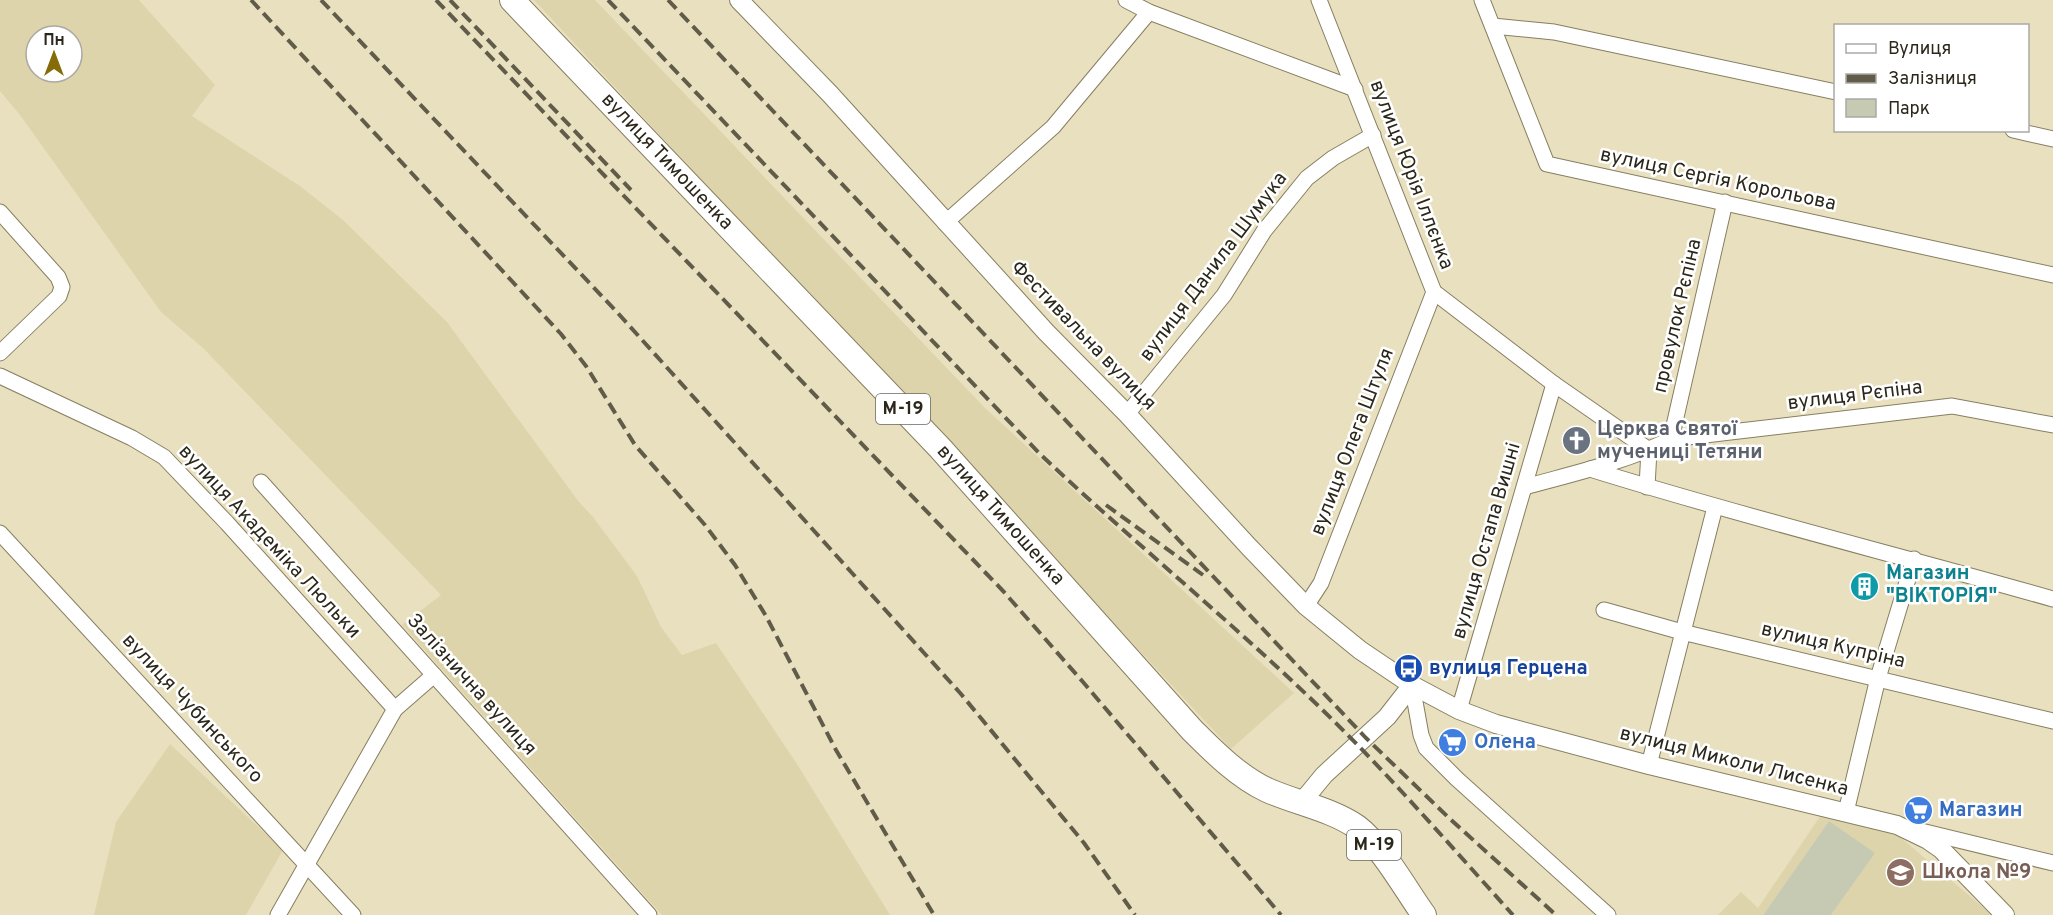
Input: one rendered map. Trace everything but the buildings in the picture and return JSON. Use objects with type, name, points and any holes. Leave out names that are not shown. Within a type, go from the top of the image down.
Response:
[{"type":"highway","name":"вулиця Тимошенка","points":[[512,0],[940,448],[1192,730],[1245,776],[1265,789],[1301,803]]},
{"type":"highway","name":"М-19","points":[[1301,803],[1343,819],[1359,829],[1378,850],[1424,915]]},
{"type":"street","name":"Фестивальна вулиця","points":[[739,0],[830,94],[1046,332],[1127,414],[1306,606],[1344,638],[1412,685]]},
{"type":"street","points":[[1126,0],[1149,12],[1355,89]]},
{"type":"street","name":"вулиця Юрія Іллєнка","points":[[1319,0],[1434,292],[1554,384],[1649,450]]},
{"type":"street","name":"вулиця Сергія Корольова","points":[[1482,0],[1547,164],[2053,275]]},
{"type":"street","points":[[945,223],[1053,127],[1149,12]]},
{"type":"street","points":[[1493,26],[1554,32],[1834,92]]},
{"type":"street","points":[[2022,132],[2053,139]]},
{"type":"street","name":"вулиця Данила Шумука","points":[[1127,414],[1224,295],[1264,231],[1307,178],[1333,158],[1372,135]]},
{"type":"street","name":"провулок Рєпіна","points":[[1671,439],[1725,202]]},
{"type":"street","points":[[0,213],[58,277],[62,287],[59,296],[0,353]]},
{"type":"street","name":"вулиця Олега Штуля","points":[[1306,606],[1321,584],[1434,292]]},
{"type":"street","name":"вулиця Академіка Люльки","points":[[0,376],[132,438],[164,457],[227,523],[395,709]]},
{"type":"street","name":"вулиця Остапа Вишні","points":[[1459,710],[1554,384]]},
{"type":"street","name":"вулиця Рєпіна","points":[[1525,487],[1649,450],[1671,439],[1952,406],[2053,425]]},
{"type":"street","points":[[1647,487],[1649,450]]},
{"type":"street","points":[[1590,469],[1715,507],[1914,559],[2053,600]]},
{"type":"street","name":"Залізнична вулиця","points":[[261,482],[649,915]]},
{"type":"street","points":[[1649,765],[1715,507]]},
{"type":"street","name":"вулиця Чубинського","points":[[0,533],[353,915]]},
{"type":"street","points":[[1846,812],[1878,678],[1914,559]]},
{"type":"street","name":"вулиця Купріна","points":[[1604,610],[1682,632],[2053,721]]},
{"type":"street","points":[[278,915],[395,709],[434,675]]},
{"type":"street","points":[[1301,803],[1324,775],[1387,717],[1412,685]]},
{"type":"street","points":[[1412,685],[1421,735],[1426,748],[1457,779],[1608,915]]},
{"type":"street","name":"вулиця Миколи Лисенка","points":[[1412,685],[1459,710],[1525,732],[1649,765],[2053,863]]},
{"type":"street","points":[[1897,825],[1941,849],[2005,915]]},
{"type":"shaded area","points":[[0,0],[139,0],[215,85],[192,116],[300,186],[343,220],[447,322],[579,502],[637,576],[661,627],[682,655],[716,643],[797,764],[890,915],[662,915],[402,625],[441,595],[203,348],[161,312],[20,115],[0,91]]},
{"type":"shaded area","points":[[534,0],[595,0],[985,408],[1294,693],[1231,749]]},
{"type":"shaded area","points":[[170,744],[283,850],[246,915],[94,915],[116,822]]},
{"type":"shaded area","name":"Школа №9","points":[[1823,812],[1894,832],[1992,915],[1831,915],[1874,853],[1829,821],[1763,915],[1718,915],[1741,892],[1758,908]]},
{"type":"green space","points":[[1829,821],[1875,853],[1831,915],[1763,915]]},
{"type":"railway","points":[[251,0],[561,334],[586,366],[635,445],[705,525],[735,565],[766,616],[836,750],[934,915]]},
{"type":"railway","points":[[321,0],[616,311],[961,694],[1084,843],[1135,915]]},
{"type":"railway","points":[[436,0],[1004,592],[1281,915]]},
{"type":"railway","points":[[450,0],[631,190]]},
{"type":"railway","points":[[608,0],[1041,455],[1242,635],[1335,722],[1513,915]]},
{"type":"railway","points":[[668,0],[1366,738],[1449,818],[1556,915]]},
{"type":"railway","points":[[1106,505],[1203,575]]},
{"type":"place","name":"Церква Святої мучениці Тетяни","points":[[1576,441]]},
{"type":"place","name":"Магазин \"ВІКТОРІЯ\"","points":[[1865,586]]},
{"type":"place","name":"вулиця Герцена","points":[[1408,669]]},
{"type":"place","name":"Олена","points":[[1453,743]]},
{"type":"place","name":"Магазин","points":[[1918,811]]},
{"type":"place","name":"Школа №9","points":[[1901,873]]}]
